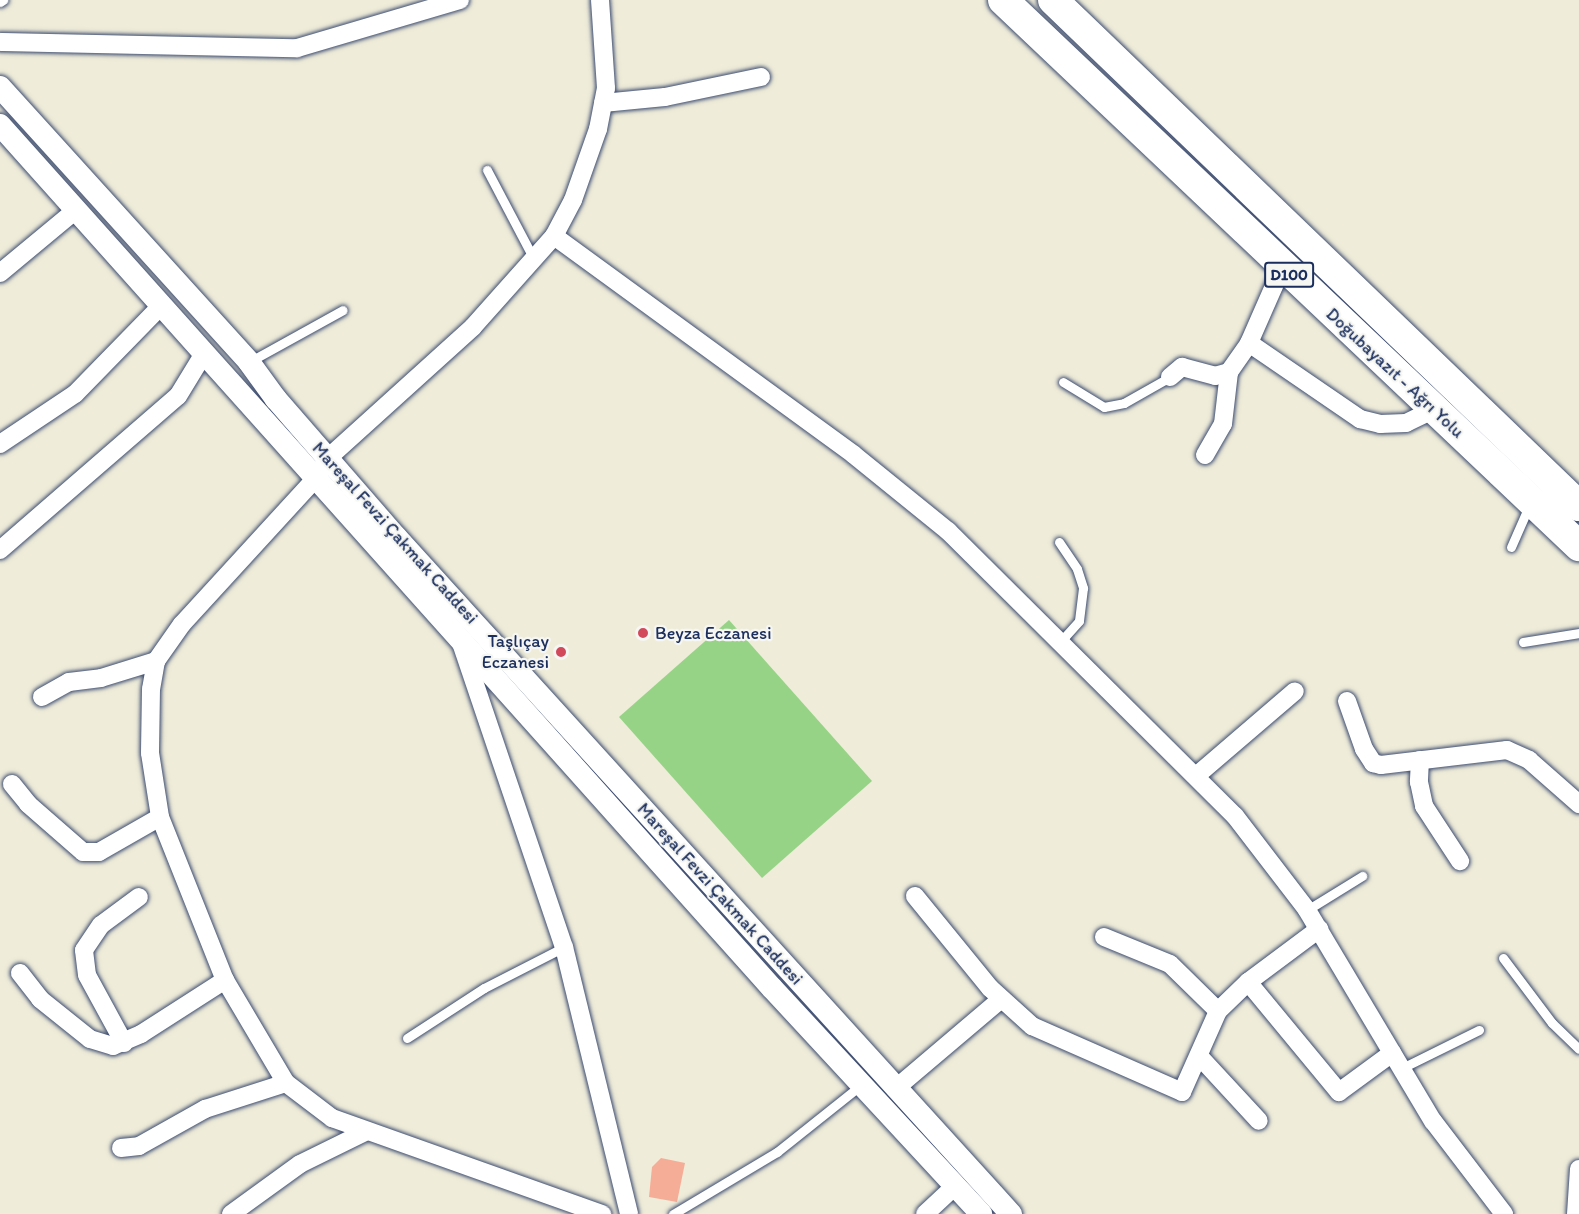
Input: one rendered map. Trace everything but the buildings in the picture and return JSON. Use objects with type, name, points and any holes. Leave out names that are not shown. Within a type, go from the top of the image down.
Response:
[{"type":"highway","name":"Doğubayazıt - Ağrı Yolu","points":[[1003,0],[1281,268],[1579,546]]},
{"type":"highway","name":"Doğubayazıt - Ağrı Yolu","points":[[1065,7],[1576,499]]},
{"type":"street","points":[[0,42],[297,48],[460,0]]},
{"type":"street","points":[[600,0],[605,38],[603,103],[598,129],[573,200],[554,236],[473,327],[328,458],[315,479],[182,624],[156,661],[151,689],[150,753],[151,778],[160,817],[225,980],[286,1083],[332,1119],[602,1214]]},
{"type":"street","points":[[603,103],[665,97],[761,77]]},
{"type":"street","name":"Mareşal Fevzi Çakmak Caddesi","points":[[0,87],[249,362],[328,458],[895,1089],[1011,1214]]},
{"type":"street","name":"Mareşal Fevzi Çakmak Caddesi","points":[[0,125],[78,208],[203,355],[861,1085],[981,1214]]},
{"type":"street","points":[[0,273],[78,208]]},
{"type":"street","points":[[554,236],[862,462],[948,531],[1235,816],[1307,910],[1433,1121],[1504,1214]]},
{"type":"street","points":[[1205,455],[1222,424],[1229,372],[1249,343],[1281,268]]},
{"type":"street","points":[[0,444],[75,394],[162,305]]},
{"type":"street","points":[[1249,343],[1360,419],[1380,424],[1406,423],[1433,410]]},
{"type":"street","points":[[0,550],[178,396],[203,355]]},
{"type":"street","points":[[1170,377],[1182,367],[1215,376],[1229,372]]},
{"type":"street","points":[[458,636],[564,947],[629,1214]]},
{"type":"street","points":[[42,697],[69,682],[101,678],[156,661]]},
{"type":"street","points":[[1196,776],[1295,691]]},
{"type":"street","points":[[1347,701],[1364,749],[1373,763],[1381,765],[1507,750],[1529,760],[1579,804]]},
{"type":"street","points":[[1420,760],[1419,782],[1424,806],[1460,861]]},
{"type":"street","points":[[12,784],[33,809],[83,852],[99,852],[160,817]]},
{"type":"street","points":[[915,896],[1001,999],[1032,1026],[1069,1045],[1182,1092],[1218,1011],[1248,982],[1319,929]]},
{"type":"street","points":[[124,1043],[87,975],[84,950],[101,926],[139,897]]},
{"type":"street","points":[[1104,937],[1170,964],[1218,1011]]},
{"type":"street","points":[[20,973],[40,999],[90,1038],[104,1045],[124,1043],[225,980]]},
{"type":"street","points":[[1248,982],[1339,1092],[1397,1061]]},
{"type":"street","points":[[895,1089],[1001,999]]},
{"type":"street","points":[[1199,1056],[1259,1121]]},
{"type":"street","points":[[121,1148],[139,1146],[206,1109],[286,1083]]},
{"type":"street","points":[[231,1214],[300,1164],[365,1132]]},
{"type":"street","points":[[1576,1214],[1579,1169]]},
{"type":"street","points":[[925,1214],[955,1186]]},
{"type":"lane","points":[[487,170],[534,259]]},
{"type":"lane","points":[[249,362],[343,310]]},
{"type":"lane","points":[[1064,382],[1104,407],[1124,404],[1170,377]]},
{"type":"lane","points":[[1511,547],[1532,501]]},
{"type":"lane","points":[[1059,542],[1077,569],[1083,588],[1079,621],[1061,641]]},
{"type":"lane","points":[[1523,642],[1579,633]]},
{"type":"lane","points":[[1307,910],[1362,876]]},
{"type":"lane","points":[[407,1038],[484,988],[564,947]]},
{"type":"lane","points":[[1503,958],[1552,1023],[1579,1049]]},
{"type":"lane","points":[[1397,1061],[1479,1030]]},
{"type":"lane","points":[[673,1214],[770,1157],[861,1085]]},
{"type":"green space","points":[[729,620],[872,781],[762,878],[619,717]]},
{"type":"place","name":"Beyza Eczanesi","points":[[643,633]]},
{"type":"place","name":"Taşlıçay Eczanesi","points":[[561,652]]}]
